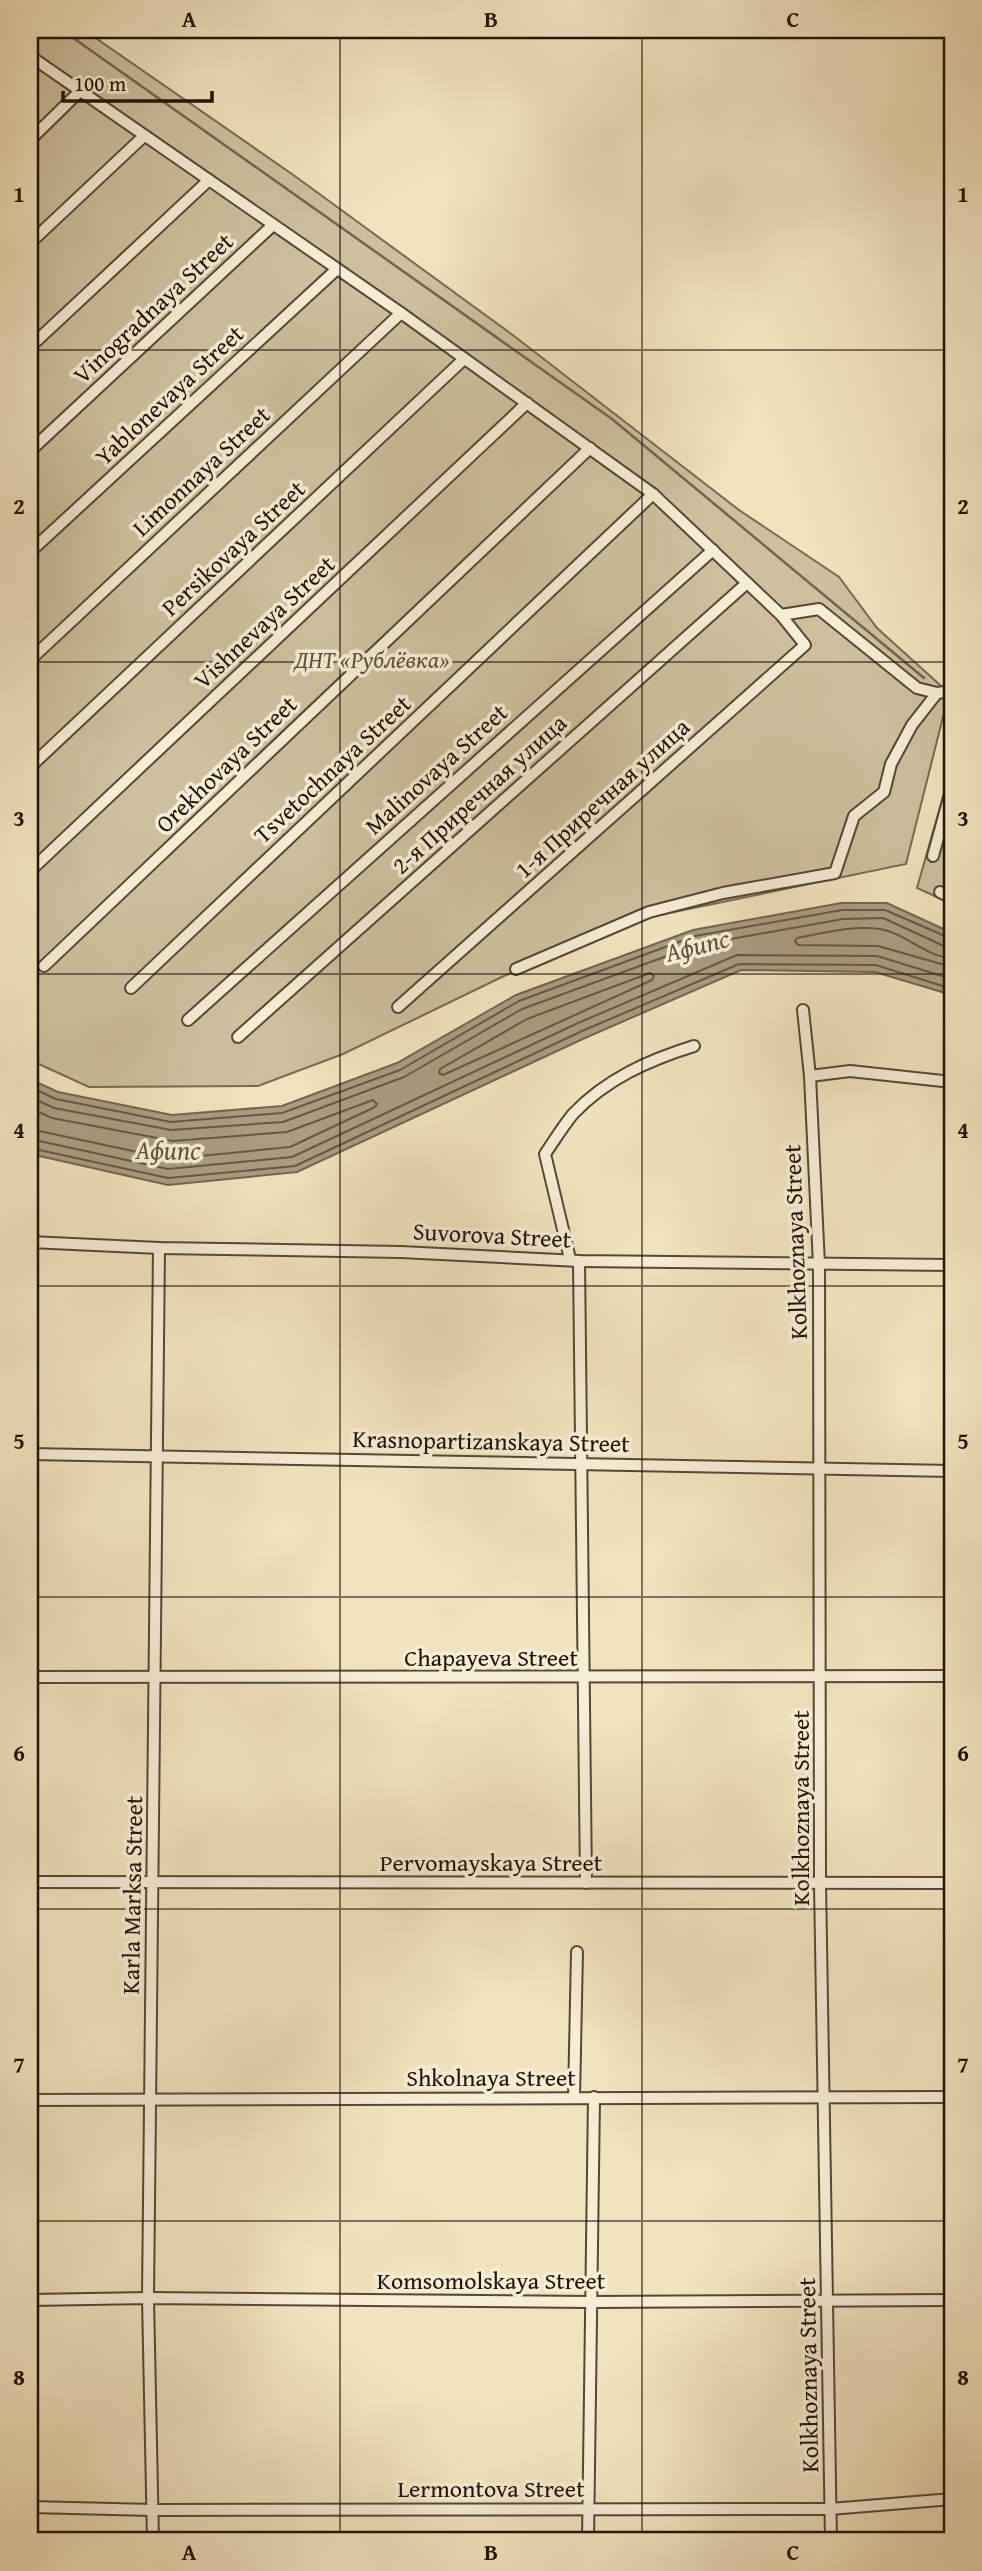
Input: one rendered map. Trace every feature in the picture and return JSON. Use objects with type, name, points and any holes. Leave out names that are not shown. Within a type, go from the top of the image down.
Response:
[{"type":"street","points":[[30,56],[401,313],[653,494],[781,615],[819,609],[917,688],[937,693],[952,691]]},
{"type":"street","points":[[30,140],[80,91]]},
{"type":"street","points":[[30,243],[144,136]]},
{"type":"street","points":[[30,347],[209,180]]},
{"type":"street","name":"Vinogradnaya Street","points":[[30,450],[274,225]]},
{"type":"street","name":"Yablonevaya Street","points":[[30,552],[337,269]]},
{"type":"street","name":"Limonnaya Street","points":[[30,660],[401,313]]},
{"type":"street","name":"Persikovaya Street","points":[[30,767],[464,359]]},
{"type":"street","name":"Vishnevaya Street","points":[[30,871],[527,403]]},
{"type":"street","name":"Orekhovaya Street","points":[[44,966],[590,448]]},
{"type":"street","name":"Tsvetochnaya Street","points":[[131,988],[653,494]]},
{"type":"street","name":"Malinovaya Street","points":[[188,1020],[713,550]]},
{"type":"street","name":"2-я Приречная улица","points":[[238,1037],[747,583]]},
{"type":"street","name":"1-я Приречная улица","points":[[398,1007],[805,645],[781,615]]},
{"type":"street","points":[[516,969],[649,912],[723,893],[835,873],[855,816],[884,792],[891,764],[912,725],[937,693]]},
{"type":"street","points":[[933,856],[948,824],[952,787]]},
{"type":"street","points":[[940,892],[952,898]]},
{"type":"street","name":"Kolkhoznaya Street","points":[[803,1010],[810,1076],[819,1265],[820,1883],[831,2541]]},
{"type":"street","points":[[586,1883],[574,1260],[545,1154],[573,1115],[608,1083],[662,1056],[694,1046]]},
{"type":"street","points":[[810,1076],[850,1071],[952,1082]]},
{"type":"street","name":"Suvorova Street","points":[[30,1242],[159,1248],[401,1252],[574,1260],[952,1265]]},
{"type":"street","name":"Karla Marksa Street","points":[[153,2541],[148,2298],[159,1248]]},
{"type":"street","name":"Krasnopartizanskaya Street","points":[[30,1454],[952,1471]]},
{"type":"street","name":"Chapayeva Street","points":[[30,1677],[952,1675]]},
{"type":"street","name":"Pervomayskaya Street","points":[[30,1882],[952,1882]]},
{"type":"street","points":[[575,2098],[577,1952]]},
{"type":"street","points":[[588,2541],[594,2097]]},
{"type":"street","name":"Shkolnaya Street","points":[[30,2100],[952,2097]]},
{"type":"street","name":"Komsomolskaya Street","points":[[30,2300],[952,2300]]},
{"type":"street","name":"Lermontova Street","points":[[30,2507],[153,2510],[830,2509],[952,2499]]},
{"type":"green space","name":"ДНТ «Рублёвка»","points":[[30,30],[84,30],[292,174],[514,336],[739,510],[839,577],[877,628],[949,693],[906,864],[650,917],[504,976],[343,1054],[258,1086],[89,1087],[30,1060]]},
{"type":"green space","points":[[952,765],[952,904],[917,888]]},
{"type":"water","name":"Афипс","points":[[841,903],[887,903],[952,933],[952,997],[875,972],[741,970],[585,1038],[297,1172],[168,1185],[30,1154],[30,1079],[58,1092],[172,1115],[282,1106],[397,1063],[516,995],[693,930]]},
{"type":"waterway","points":[[62,30],[612,419],[924,678]]}]
